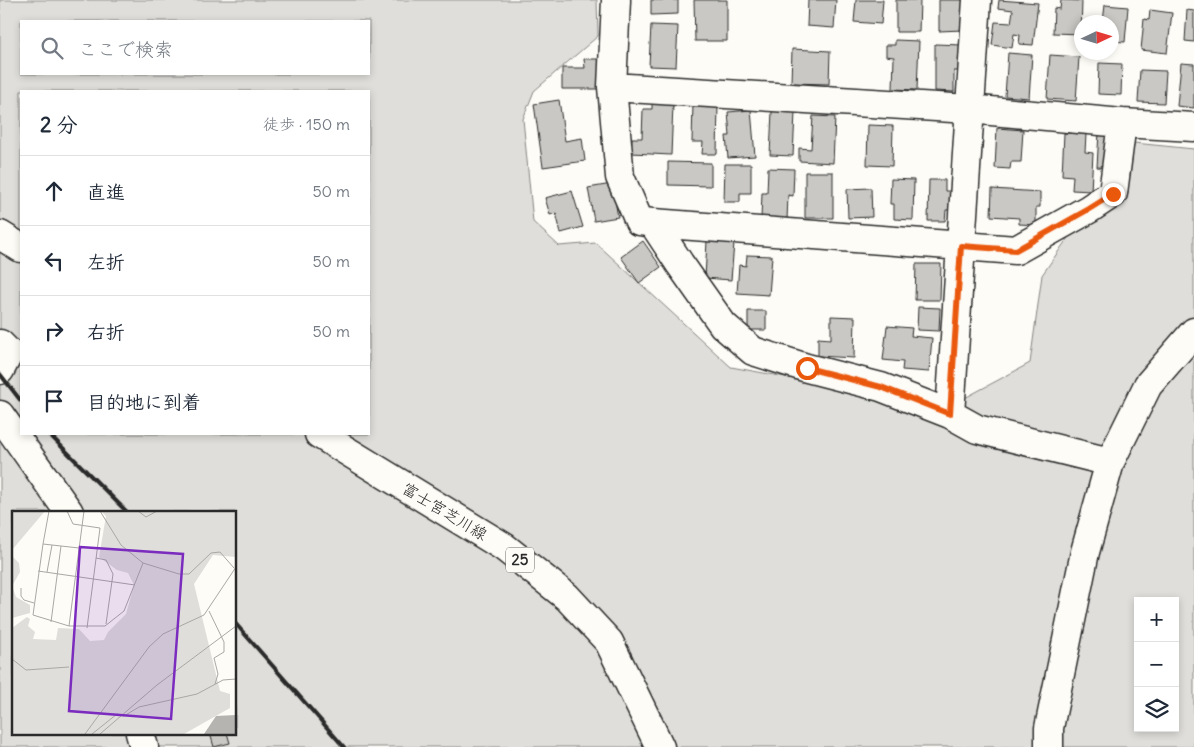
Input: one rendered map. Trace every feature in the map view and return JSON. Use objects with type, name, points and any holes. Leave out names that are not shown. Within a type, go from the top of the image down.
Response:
[{"type":"street","points":[[616,0],[612,87],[620,177],[639,221],[1016,250],[1113,194],[1122,123]]},
{"type":"street","points":[[950,414],[977,0]]},
{"type":"street","points":[[612,87],[969,109],[1122,123],[1194,127]]},
{"type":"street","points":[[653,223],[723,325],[753,351],[807,368],[881,387],[950,414],[977,428],[1110,462]]},
{"type":"street","points":[[0,234],[20,247]]},
{"type":"street","points":[[1049,747],[1049,728],[1085,552],[1110,462],[1148,385],[1194,332]]},
{"type":"street","points":[[0,344],[9,353],[0,370]]},
{"type":"street","points":[[0,415],[68,511]]},
{"type":"street","name":"富士宮芝川線","points":[[321,435],[504,547],[567,596],[609,642],[660,747]]},
{"type":"street","points":[[140,734],[144,747]]},
{"type":"shaded area","points":[[0,0],[597,0],[598,36],[534,91],[523,119],[533,222],[559,246],[596,243],[731,367],[948,407],[1030,363],[1042,275],[1134,143],[1194,149],[1194,747],[0,747]]},
{"type":"building","points":[[651,0],[678,0],[678,14],[651,15]]},
{"type":"building","points":[[694,0],[727,0],[727,41],[695,41]]},
{"type":"building","points":[[808,0],[836,0],[834,28],[807,26]]},
{"type":"building","points":[[856,0],[883,0],[881,24],[854,22]]},
{"type":"building","points":[[896,0],[920,0],[919,32],[896,32]]},
{"type":"building","points":[[939,0],[963,0],[963,30],[939,31]]},
{"type":"building","points":[[999,0],[1038,3],[1033,45],[1019,44],[1020,35],[1014,34],[1012,48],[992,45],[995,22],[1011,23],[1013,10],[998,8]]},
{"type":"building","points":[[1061,0],[1082,1],[1082,15],[1074,15],[1074,34],[1053,33],[1054,8],[1060,9]]},
{"type":"building","points":[[1105,5],[1128,7],[1125,42],[1119,42],[1119,15],[1104,15]]},
{"type":"building","points":[[1150,10],[1172,13],[1167,53],[1141,50],[1144,19],[1149,20]]},
{"type":"building","points":[[1187,10],[1194,11],[1194,42],[1185,41]]},
{"type":"building","points":[[651,25],[678,26],[676,67],[649,66]]},
{"type":"building","points":[[895,40],[919,41],[917,90],[893,89],[894,57],[886,56],[886,45],[895,45]]},
{"type":"building","points":[[935,44],[962,45],[961,71],[954,71],[954,92],[935,91]]},
{"type":"building","points":[[792,49],[830,51],[829,84],[791,83]]},
{"type":"building","points":[[1008,53],[1032,55],[1029,98],[1005,96]]},
{"type":"building","points":[[1050,55],[1074,57],[1074,60],[1079,60],[1076,101],[1047,99]]},
{"type":"building","points":[[584,59],[600,59],[600,89],[562,89],[562,68],[585,68]]},
{"type":"building","points":[[1099,63],[1122,64],[1121,95],[1098,94]]},
{"type":"building","points":[[1181,63],[1194,64],[1194,108],[1177,106]]},
{"type":"building","points":[[1140,70],[1166,71],[1164,103],[1138,102]]},
{"type":"building","points":[[559,100],[565,141],[582,138],[585,161],[543,167],[534,104]]},
{"type":"building","points":[[693,103],[718,104],[717,154],[702,154],[703,142],[692,142]]},
{"type":"building","points":[[652,104],[673,105],[671,155],[631,153],[632,138],[642,138],[643,109],[652,109]]},
{"type":"building","points":[[751,110],[755,156],[728,158],[726,136],[730,136],[728,112]]},
{"type":"building","points":[[772,111],[795,112],[793,156],[770,155]]},
{"type":"building","points":[[813,116],[835,117],[833,163],[799,161],[799,148],[811,149]]},
{"type":"building","points":[[868,125],[893,126],[892,166],[867,165]]},
{"type":"building","points":[[997,128],[1023,130],[1021,162],[1011,162],[1010,169],[995,168]]},
{"type":"building","points":[[1099,132],[1113,133],[1110,168],[1097,167]]},
{"type":"building","points":[[1064,133],[1086,134],[1085,152],[1093,153],[1091,191],[1072,190],[1073,176],[1062,175]]},
{"type":"building","points":[[668,162],[711,163],[711,186],[668,185]]},
{"type":"building","points":[[725,164],[751,164],[751,193],[740,193],[740,202],[724,202]]},
{"type":"building","points":[[768,168],[794,169],[793,196],[788,195],[787,220],[761,219],[762,193],[767,193]]},
{"type":"building","points":[[805,172],[833,172],[833,218],[805,218]]},
{"type":"building","points":[[891,179],[914,180],[913,220],[894,219],[894,204],[890,204]]},
{"type":"building","points":[[929,180],[945,180],[945,191],[954,191],[954,210],[946,210],[945,221],[928,221]]},
{"type":"building","points":[[612,184],[618,217],[594,221],[588,188]]},
{"type":"building","points":[[871,188],[872,217],[848,218],[847,189]]},
{"type":"building","points":[[992,189],[1040,192],[1040,207],[1036,207],[1036,225],[1019,224],[1019,218],[991,216]]},
{"type":"building","points":[[572,191],[583,227],[561,233],[556,213],[550,215],[545,198]]},
{"type":"building","points":[[643,241],[661,267],[639,283],[621,257]]},
{"type":"building","points":[[707,241],[734,243],[731,280],[705,278]]},
{"type":"building","points":[[747,255],[772,256],[769,295],[737,293],[739,265],[746,266]]},
{"type":"building","points":[[916,264],[941,264],[940,300],[915,300]]},
{"type":"building","points":[[918,307],[940,308],[939,331],[917,330]]},
{"type":"building","points":[[748,311],[766,311],[766,330],[748,330]]},
{"type":"building","points":[[831,316],[855,317],[854,358],[818,356],[818,338],[831,339]]},
{"type":"building","points":[[887,326],[912,328],[911,336],[932,338],[929,372],[902,370],[903,362],[883,360]]},
{"type":"building","points":[[210,734],[227,734],[230,743],[214,747]]},
{"type":"railway","points":[[0,374],[20,400]]},
{"type":"railway","points":[[50,435],[126,511]]},
{"type":"railway","points":[[236,624],[344,747]]},
{"type":"route","points":[[807,368],[881,387],[950,414],[961,246],[1016,250],[1113,194]]}]
